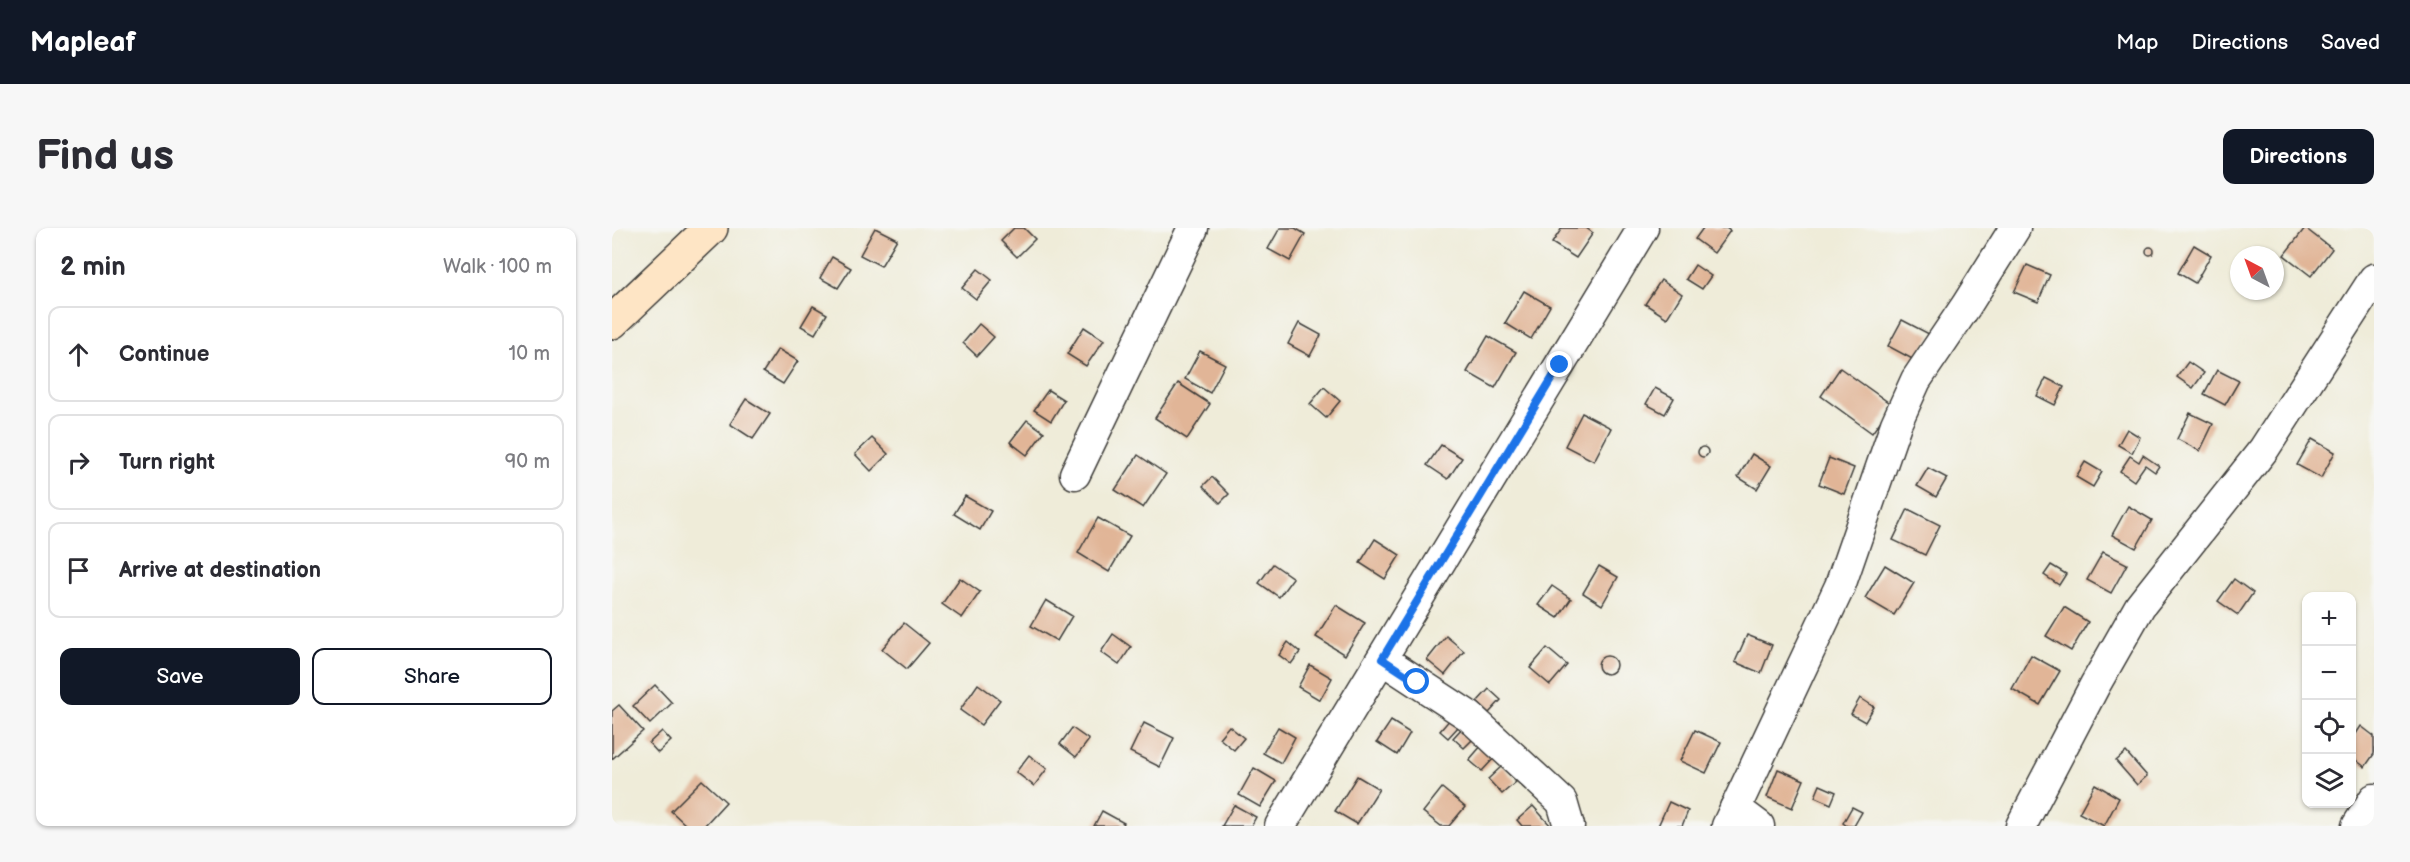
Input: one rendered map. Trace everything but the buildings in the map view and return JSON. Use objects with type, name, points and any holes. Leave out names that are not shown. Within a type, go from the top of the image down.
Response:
[{"type":"main road","points":[[612,322],[711,228]]},
{"type":"street","points":[[1075,474],[1193,228]]},
{"type":"street","points":[[1281,826],[1643,228]]},
{"type":"street","points":[[1759,826],[1731,817],[1840,586],[1896,424],[1916,380],[2015,228]]},
{"type":"street","points":[[2021,826],[2095,685],[2140,606],[2264,449],[2374,279]]},
{"type":"street","points":[[1382,659],[1470,716],[1562,802],[1569,826]]},
{"type":"street","points":[[2357,826],[2374,799]]},
{"type":"route","points":[[1417,682],[1382,659],[1560,365]]}]
